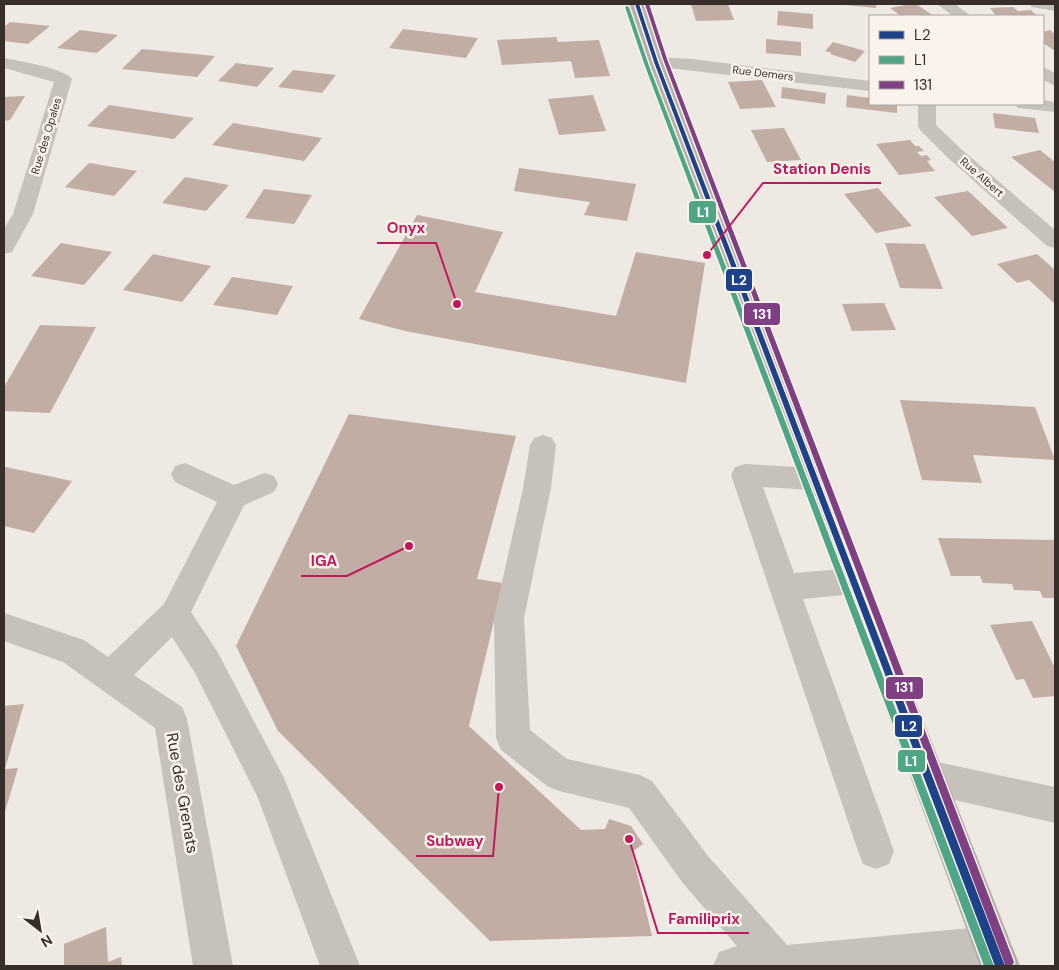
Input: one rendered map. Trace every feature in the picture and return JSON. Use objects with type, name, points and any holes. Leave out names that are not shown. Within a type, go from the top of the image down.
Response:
[{"type":"main road","points":[[637,4],[656,62],[996,956]]},
{"type":"street","points":[[945,4],[962,15]]},
{"type":"street","points":[[1037,4],[1055,6]]},
{"type":"street","name":"Rue Demers","points":[[656,62],[869,86]]},
{"type":"street","name":"Rue des Opales","points":[[4,63],[63,79],[22,214],[4,247]]},
{"type":"street","points":[[1044,73],[1055,81]]},
{"type":"street","name":"Rue Albert","points":[[927,105],[927,126],[954,153],[1055,241]]},
{"type":"street","points":[[1034,105],[1055,107]]},
{"type":"street","points":[[543,446],[509,618],[514,738],[559,774],[640,793],[695,869],[780,966]]},
{"type":"street","points":[[185,474],[234,497]]},
{"type":"street","points":[[814,479],[746,475],[876,851]]},
{"type":"street","points":[[110,676],[175,614],[234,497],[264,484]]},
{"type":"street","points":[[784,586],[853,581]]},
{"type":"street","points":[[175,614],[206,662],[272,790],[340,966]]},
{"type":"street","name":"Rue des Grenats","points":[[4,627],[74,651],[170,719],[213,966]]},
{"type":"street","points":[[928,777],[1055,805]]},
{"type":"street","points":[[733,966],[780,966],[996,956]]},
{"type":"building","points":[[691,4],[728,4],[734,20],[696,21]]},
{"type":"building","points":[[876,4],[876,8],[845,5]]},
{"type":"building","points":[[916,4],[932,15],[900,15],[890,8]]},
{"type":"building","points":[[1013,7],[1018,11],[1031,10],[1036,15],[995,15],[990,8]]},
{"type":"building","points":[[778,11],[813,14],[813,29],[777,25]]},
{"type":"building","points":[[10,22],[50,26],[28,44],[4,41],[4,27]]},
{"type":"building","points":[[403,29],[478,38],[466,58],[389,48]]},
{"type":"building","points":[[80,30],[118,35],[97,53],[57,48]]},
{"type":"building","points":[[1050,30],[1055,34],[1055,51],[1044,44],[1044,32]]},
{"type":"building","points":[[556,37],[558,42],[599,40],[610,76],[575,78],[571,61],[502,65],[497,40]]},
{"type":"building","points":[[766,39],[801,42],[801,56],[766,53]]},
{"type":"building","points":[[833,42],[865,51],[855,62],[825,51]]},
{"type":"building","points":[[142,49],[215,56],[197,77],[122,69]]},
{"type":"building","points":[[236,63],[274,68],[257,87],[218,81]]},
{"type":"building","points":[[293,70],[336,75],[322,93],[278,87]]},
{"type":"building","points":[[762,80],[776,107],[740,109],[728,82]]},
{"type":"building","points":[[782,87],[826,93],[825,104],[781,98]]},
{"type":"building","points":[[593,95],[606,131],[559,135],[548,99]]},
{"type":"building","points":[[847,95],[869,98],[869,105],[897,105],[897,113],[846,107]]},
{"type":"building","points":[[25,96],[10,120],[4,121],[4,97]]},
{"type":"building","points":[[109,105],[194,118],[174,139],[87,126]]},
{"type":"building","points":[[993,113],[1035,118],[1039,133],[995,128]]},
{"type":"building","points":[[233,123],[322,138],[304,161],[212,145]]},
{"type":"building","points":[[784,128],[801,160],[767,162],[751,130]]},
{"type":"building","points":[[910,140],[915,146],[919,146],[924,151],[917,152],[921,156],[927,155],[931,160],[927,161],[935,171],[899,175],[876,144]]},
{"type":"building","points":[[1040,150],[1055,162],[1055,192],[1011,157]]},
{"type":"building","points":[[89,163],[137,171],[114,196],[65,187]]},
{"type":"building","points":[[519,168],[636,184],[627,221],[584,215],[590,202],[514,191]]},
{"type":"building","points":[[185,177],[229,185],[206,211],[162,203]]},
{"type":"building","points":[[878,188],[912,226],[876,233],[844,194]]},
{"type":"building","points":[[264,189],[312,195],[294,224],[245,218]]},
{"type":"building","points":[[968,191],[1008,228],[972,236],[934,197]]},
{"type":"building","points":[[417,215],[503,232],[475,292],[616,316],[636,252],[705,263],[686,383],[405,331],[359,319]]},
{"type":"building","points":[[61,243],[112,252],[84,285],[31,276]]},
{"type":"building","points":[[885,243],[925,244],[943,289],[900,288]]},
{"type":"building","points":[[153,254],[211,266],[182,302],[123,290]]},
{"type":"building","points":[[1037,254],[1055,270],[1055,304],[1029,280],[1017,283],[997,264]]},
{"type":"building","points":[[232,277],[293,286],[277,315],[213,305]]},
{"type":"building","points":[[884,303],[896,330],[852,331],[842,304]]},
{"type":"building","points":[[40,325],[96,327],[50,413],[4,411],[4,387]]},
{"type":"building","points":[[900,400],[1035,407],[1055,460],[973,455],[982,483],[922,480]]},
{"type":"building","points":[[349,414],[516,436],[477,579],[503,583],[469,726],[581,830],[605,829],[609,819],[631,826],[643,844],[632,852],[652,936],[490,941],[278,731],[236,646]]},
{"type":"building","points":[[6,467],[72,481],[34,533],[4,526],[4,469]]},
{"type":"building","points":[[938,538],[1055,540],[1055,598],[1043,598],[1040,591],[1014,590],[1012,584],[983,583],[980,576],[951,576]]},
{"type":"building","points":[[1032,621],[1055,668],[1055,696],[1033,698],[1024,679],[1016,680],[990,625]]},
{"type":"building","points":[[24,704],[5,769],[18,768],[4,815],[4,706]]},
{"type":"building","points":[[106,927],[108,962],[121,957],[122,966],[64,966],[64,944]]},
{"type":"transit line","name":"L2","points":[[637,4],[656,62],[1000,966]]},
{"type":"transit line","name":"131","points":[[647,4],[665,59],[1009,962]]},
{"type":"transit line","name":"L1","points":[[627,7],[647,66],[989,966]]},
{"type":"place","name":"Station Denis","points":[[707,255]]},
{"type":"place","name":"Onyx","points":[[457,304]]},
{"type":"place","name":"IGA","points":[[409,546]]},
{"type":"place","name":"Subway","points":[[499,787]]},
{"type":"place","name":"Familiprix","points":[[629,839]]}]
